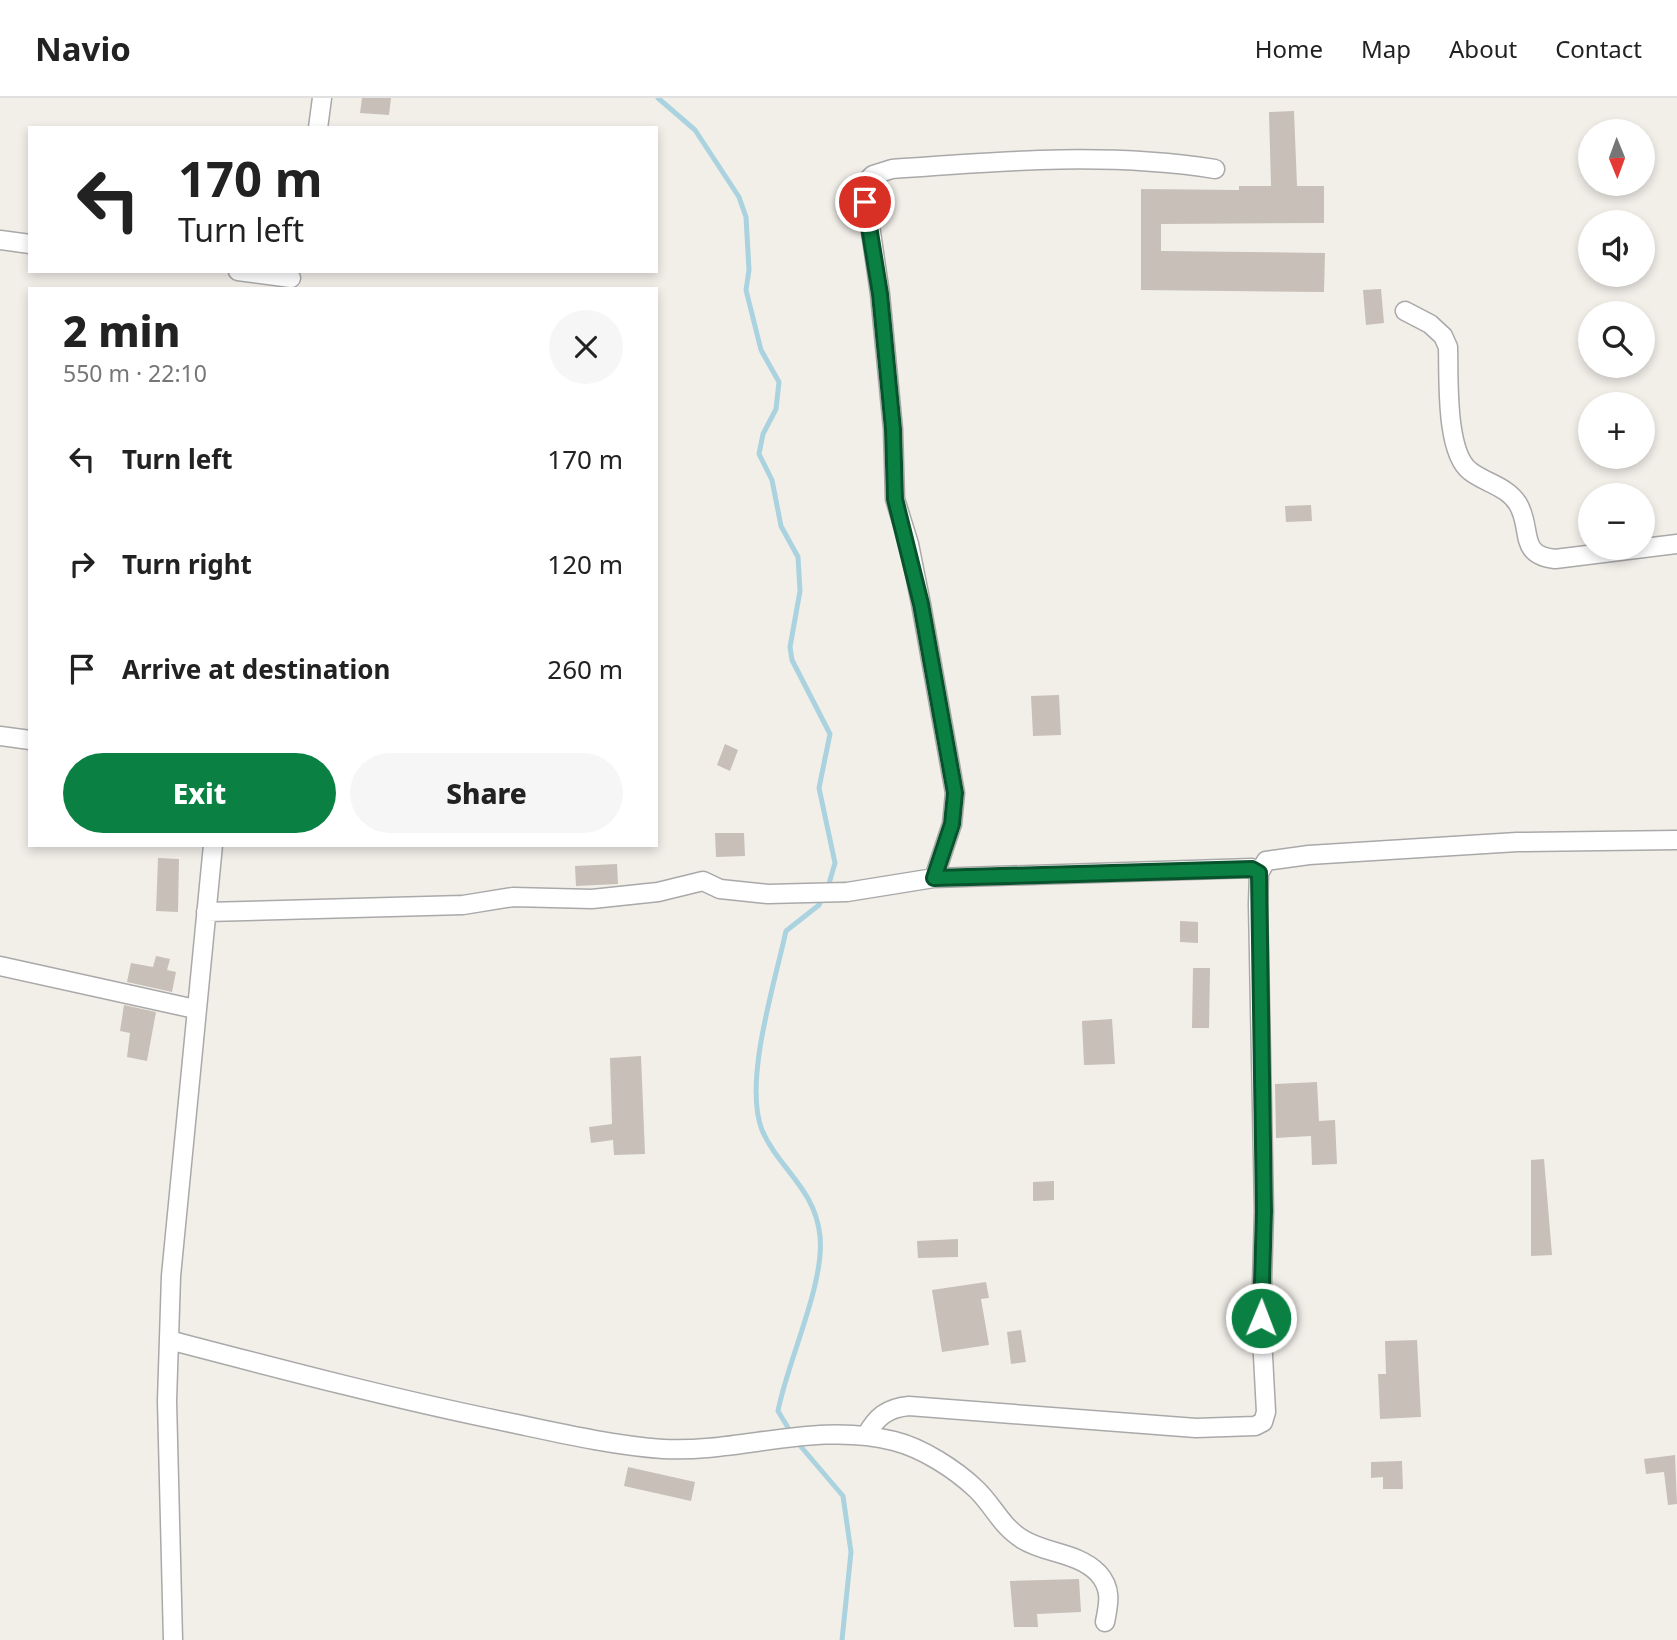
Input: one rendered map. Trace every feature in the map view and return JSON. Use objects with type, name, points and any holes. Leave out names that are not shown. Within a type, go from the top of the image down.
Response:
[{"type":"street","points":[[318,126],[322,98]]},
{"type":"street","points":[[934,878],[952,824],[955,793],[919,592],[895,499],[887,362],[864,184],[873,175],[892,169],[1032,159],[1134,158],[1215,169]]},
{"type":"street","points":[[0,240],[28,243]]},
{"type":"street","points":[[251,273],[291,279]]},
{"type":"street","points":[[1405,311],[1443,336],[1448,347],[1453,438],[1458,457],[1469,471],[1508,493],[1517,502],[1531,550],[1541,558],[1555,559],[1677,544]]},
{"type":"street","points":[[0,736],[28,740]]},
{"type":"street","points":[[866,1436],[887,1410],[909,1406],[1196,1428],[1255,1426],[1262,1422],[1266,1412],[1261,1318],[1264,1211],[1259,873],[1266,861],[1310,855],[1517,842],[1677,840]]},
{"type":"street","points":[[173,1640],[167,1401],[171,1276],[213,847]]},
{"type":"street","points":[[206,912],[463,905],[513,897],[592,899],[658,892],[703,881],[720,889],[768,894],[847,892],[934,878],[1252,869],[1259,873]]},
{"type":"street","points":[[0,965],[195,1009]]},
{"type":"street","points":[[169,1340],[386,1397],[576,1436],[662,1449],[706,1449],[818,1434],[866,1436],[896,1441],[926,1455],[976,1489],[1009,1531],[1040,1548],[1086,1563],[1107,1586],[1109,1602],[1105,1622]]},
{"type":"building","points":[[362,98],[391,98],[389,115],[360,113]]},
{"type":"building","points":[[1294,111],[1297,186],[1324,186],[1324,223],[1161,224],[1161,251],[1325,253],[1324,292],[1141,290],[1141,189],[1239,190],[1239,186],[1271,186],[1269,112]]},
{"type":"building","points":[[1381,289],[1384,323],[1366,325],[1363,290]]},
{"type":"building","points":[[1311,505],[1312,521],[1286,522],[1285,506]]},
{"type":"building","points":[[1059,695],[1061,735],[1033,736],[1031,696]]},
{"type":"building","points":[[725,744],[738,750],[730,771],[717,765]]},
{"type":"building","points":[[715,833],[744,833],[745,856],[716,857]]},
{"type":"building","points":[[158,858],[179,859],[178,912],[156,911]]},
{"type":"building","points":[[617,864],[618,884],[576,886],[575,866]]},
{"type":"building","points":[[1180,921],[1198,922],[1198,943],[1180,942]]},
{"type":"building","points":[[156,956],[170,959],[167,970],[176,972],[172,992],[127,982],[131,963],[153,967]]},
{"type":"building","points":[[1193,968],[1210,968],[1209,1028],[1192,1028]]},
{"type":"building","points":[[124,1005],[156,1012],[147,1061],[127,1057],[130,1033],[120,1031]]},
{"type":"building","points":[[1112,1019],[1115,1064],[1084,1065],[1082,1021]]},
{"type":"building","points":[[641,1056],[645,1154],[614,1155],[613,1140],[591,1143],[589,1127],[612,1124],[610,1058]]},
{"type":"building","points":[[1317,1082],[1319,1121],[1335,1120],[1337,1164],[1312,1165],[1311,1136],[1276,1138],[1275,1084]]},
{"type":"building","points":[[1544,1159],[1552,1255],[1531,1256],[1531,1160]]},
{"type":"building","points":[[1054,1181],[1054,1200],[1033,1201],[1033,1182]]},
{"type":"building","points":[[958,1239],[958,1257],[918,1258],[917,1241]]},
{"type":"building","points":[[986,1282],[989,1298],[981,1299],[989,1345],[942,1352],[932,1290]]},
{"type":"building","points":[[1021,1330],[1026,1362],[1011,1364],[1007,1332]]},
{"type":"building","points":[[1417,1340],[1421,1417],[1380,1419],[1378,1374],[1386,1374],[1385,1341]]},
{"type":"building","points":[[1675,1455],[1677,1504],[1668,1505],[1664,1472],[1646,1474],[1644,1459]]},
{"type":"building","points":[[1402,1461],[1403,1489],[1383,1489],[1383,1477],[1371,1478],[1371,1462]]},
{"type":"building","points":[[628,1467],[695,1482],[691,1501],[624,1486]]},
{"type":"building","points":[[1079,1579],[1081,1612],[1037,1614],[1038,1627],[1014,1627],[1010,1581]]},
{"type":"waterway","points":[[658,98],[695,130],[739,197],[746,217],[749,270],[746,290],[761,350],[779,382],[776,409],[763,434],[759,454],[772,480],[781,526],[798,557],[800,591],[790,647],[792,660],[830,734],[819,788],[835,863],[828,887]]},
{"type":"waterway","points":[[790,1431],[778,1411],[817,1277],[820,1236],[817,1219],[804,1191],[777,1156],[762,1130],[757,1110],[756,1086],[763,1032],[786,931],[819,905],[821,900]]},
{"type":"waterway","points":[[797,1442],[843,1496],[851,1552],[842,1640]]},
{"type":"route","points":[[865,202],[880,294],[893,429],[895,499],[909,544],[953,766],[955,793],[952,824],[934,878],[1257,870],[1264,1211],[1261,1318]]}]
